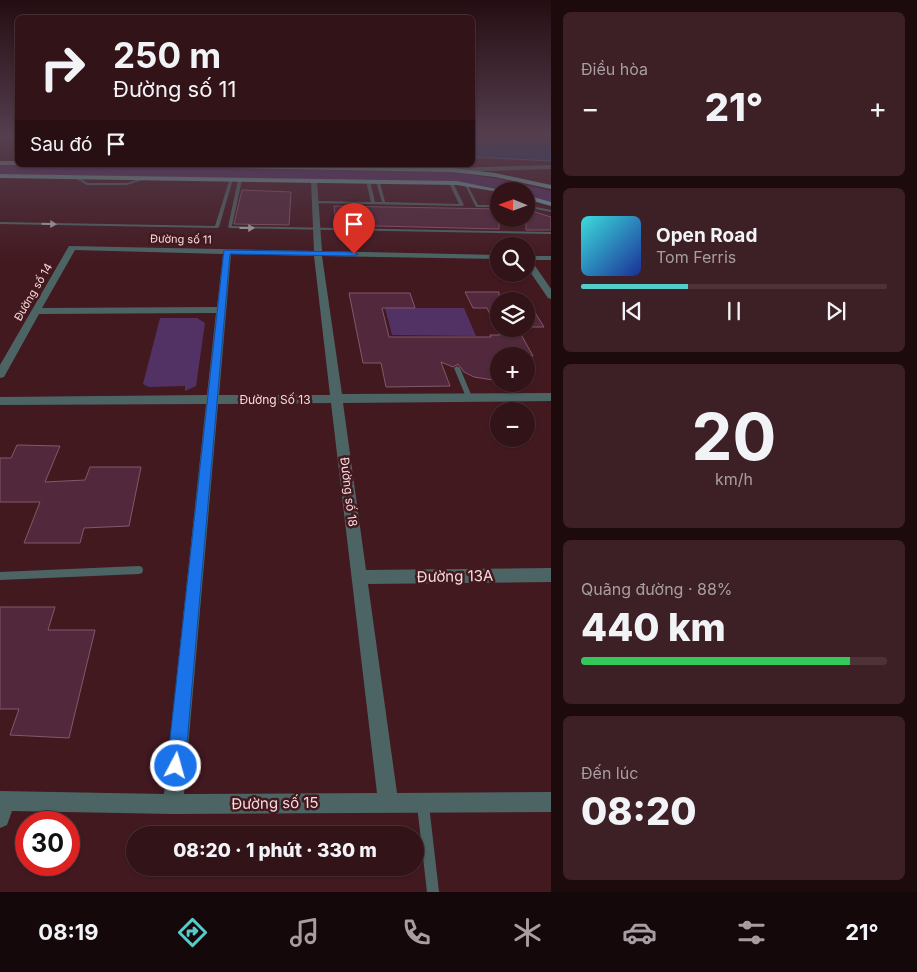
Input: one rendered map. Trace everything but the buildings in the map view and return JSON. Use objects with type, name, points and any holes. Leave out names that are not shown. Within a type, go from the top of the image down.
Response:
[{"type":"main road","points":[[120,178],[451,183],[490,189]]},
{"type":"main road","points":[[508,178],[551,188]]},
{"type":"main road","points":[[535,202],[550,209]]},
{"type":"street","name":"Đường số 18","points":[[314,181],[318,253],[388,802]]},
{"type":"street","name":"Đường số 11","points":[[72,248],[490,257]]},
{"type":"street","name":"Đường số 14","points":[[0,374],[72,248]]},
{"type":"street","points":[[173,804],[227,252]]},
{"type":"street","points":[[535,259],[551,258]]},
{"type":"street","points":[[535,272],[551,296]]},
{"type":"street","points":[[37,311],[221,310]]},
{"type":"street","name":"Đường Số 13","points":[[0,401],[551,396]]},
{"type":"street","name":"Đường 13A","points":[[360,577],[551,575]]},
{"type":"street","name":"Đường số 15","points":[[1,807],[551,802]]},
{"type":"lane","points":[[1,226],[217,227],[231,179]]},
{"type":"lane","points":[[240,180],[230,228],[551,233]]},
{"type":"lane","points":[[368,182],[373,203]]},
{"type":"lane","points":[[378,182],[384,204]]},
{"type":"lane","points":[[315,202],[462,205],[451,183]]},
{"type":"lane","points":[[465,184],[477,206],[490,206]]},
{"type":"lane","points":[[535,207],[550,209]]},
{"type":"lane","points":[[457,368],[469,397]]},
{"type":"lane","points":[[0,576],[140,570]]},
{"type":"lane","points":[[423,803],[433,892]]},
{"type":"shaded area","points":[[205,178],[490,178],[512,182],[490,182],[490,188],[453,182]]},
{"type":"shaded area","points":[[535,187],[551,191],[551,203],[535,198]]},
{"type":"shaded area","points":[[385,308],[464,308],[476,336],[392,335]]},
{"type":"shaded area","points":[[160,318],[197,318],[205,323],[196,386],[185,391],[185,386],[149,387],[143,384]]},
{"type":"route","points":[[176,766],[227,252],[354,254]]}]
